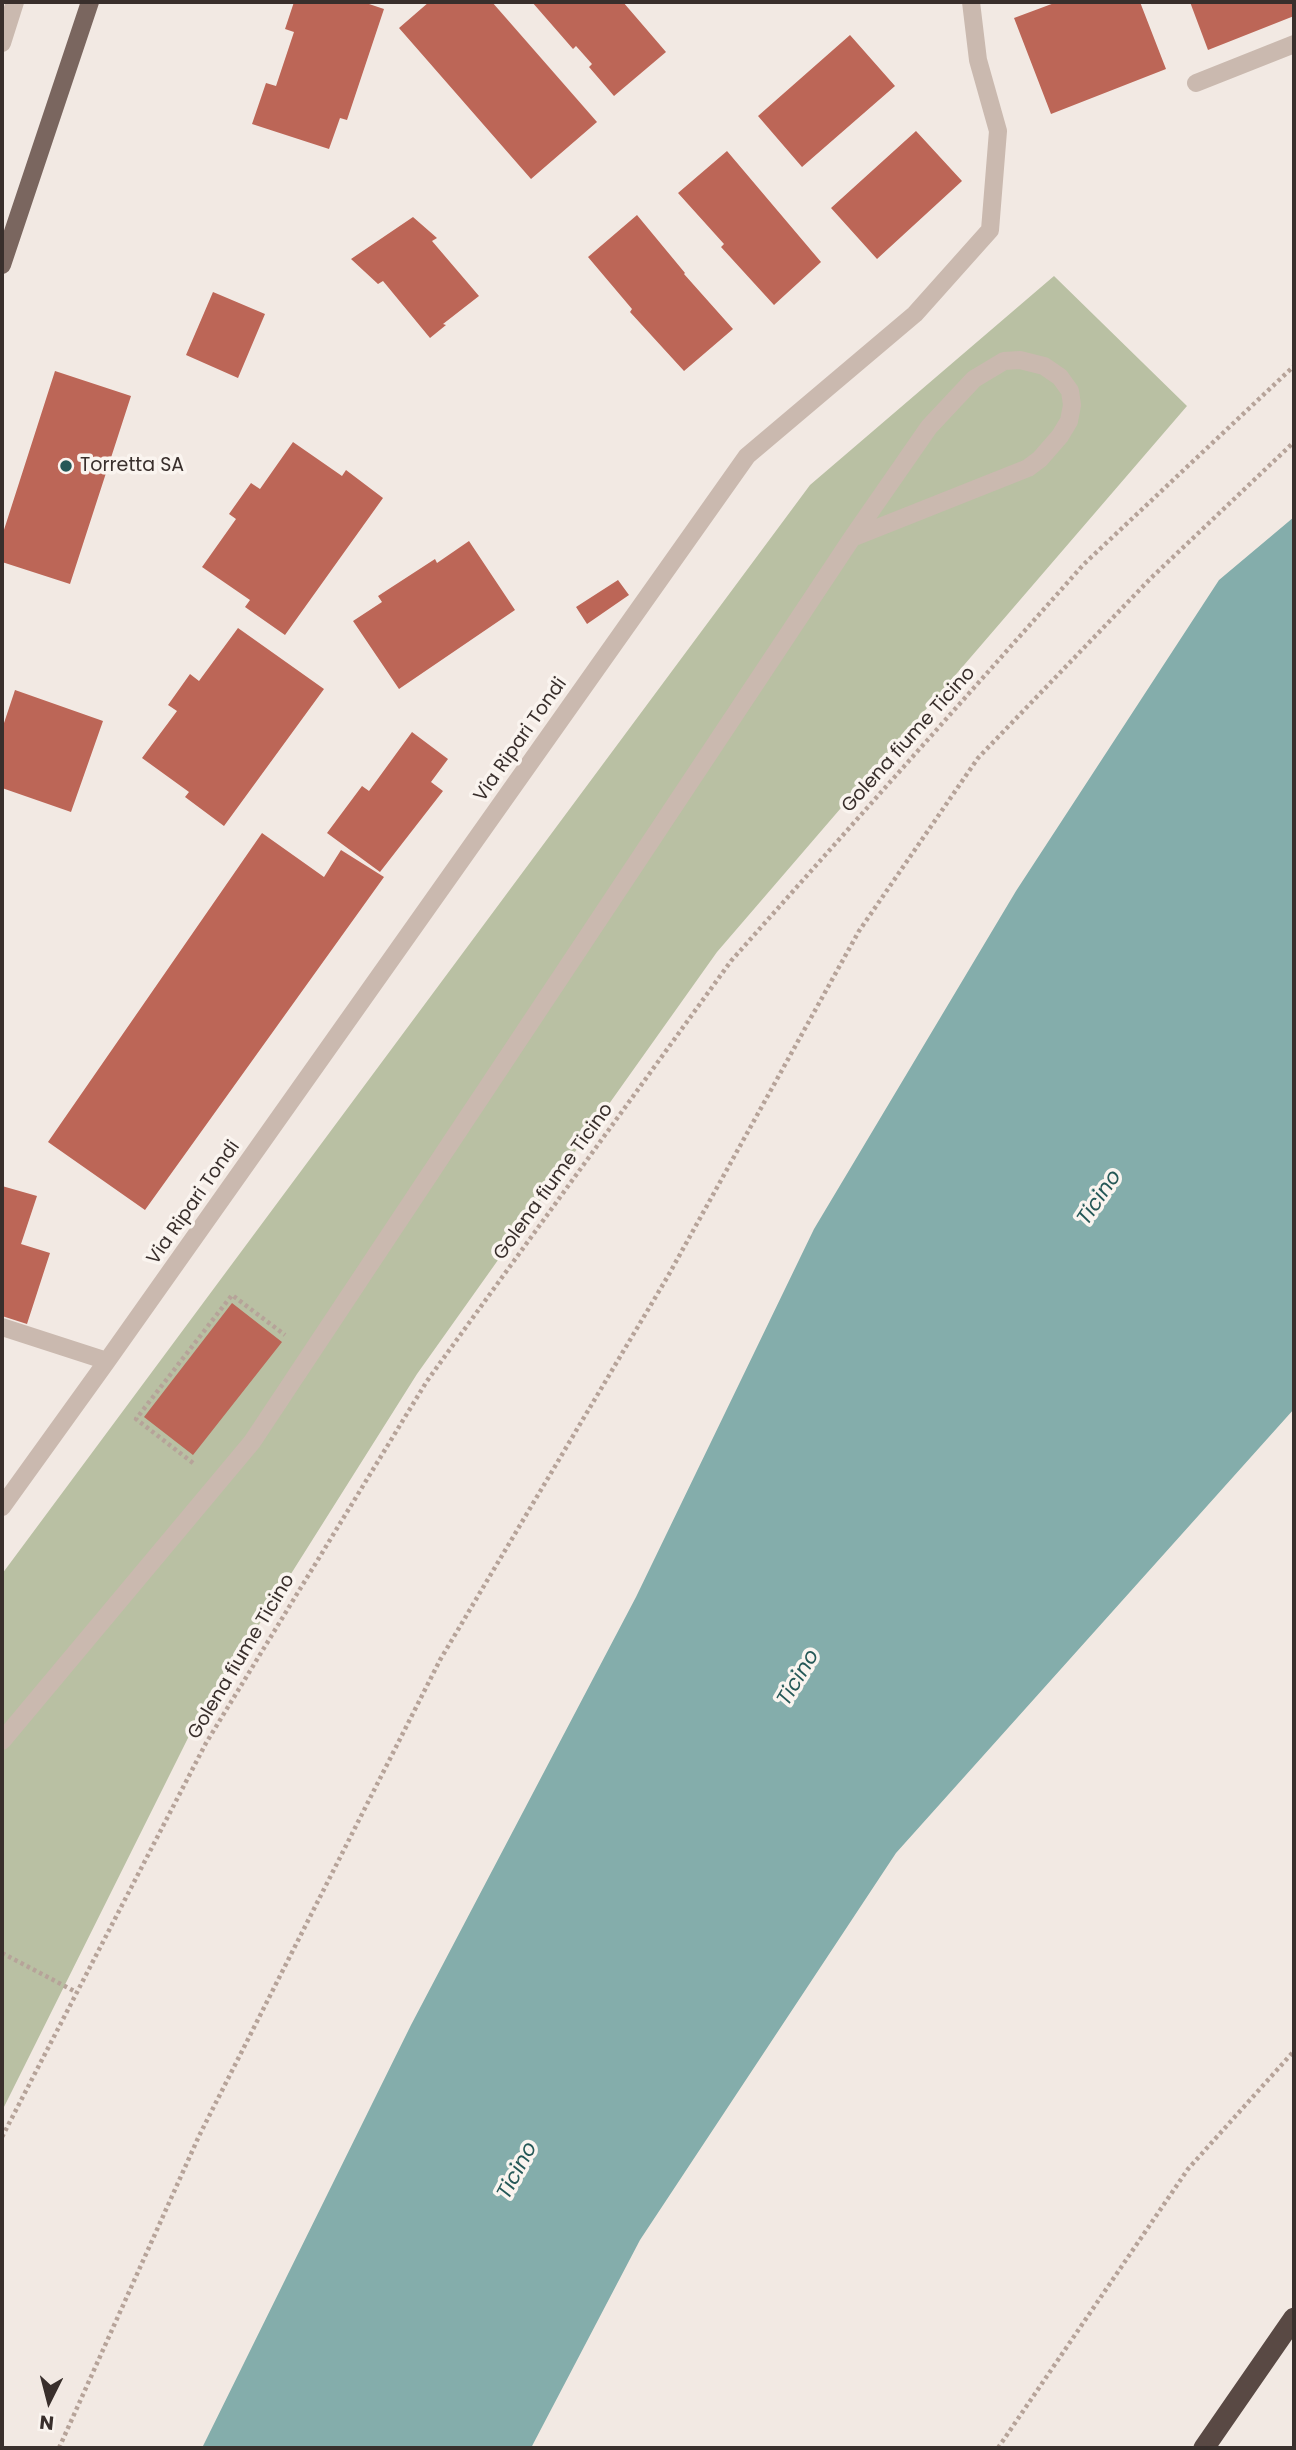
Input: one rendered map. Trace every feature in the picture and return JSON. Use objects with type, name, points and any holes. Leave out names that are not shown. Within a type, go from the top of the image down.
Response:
[{"type":"highway","points":[[1204,2448],[1294,2318]]},
{"type":"main road","points":[[2,265],[90,2]]},
{"type":"street","points":[[2,43],[15,2]]},
{"type":"street","name":"Via Ripari Tondi","points":[[2,1507],[747,456],[915,314],[990,230],[998,131],[978,60],[971,2]]},
{"type":"street","points":[[1196,83],[1294,44]]},
{"type":"street","points":[[2,1741],[252,1442],[852,538],[929,427],[974,379],[1004,361],[1020,360],[1044,366],[1060,377],[1070,391],[1072,405],[1069,421],[1040,459],[1028,468],[852,538]]},
{"type":"street","points":[[2,1327],[107,1361]]},
{"type":"path","name":"Golena fiume Ticino","points":[[2,2137],[206,1743],[427,1381],[731,961],[1084,564],[1294,366]]},
{"type":"path","points":[[59,2448],[199,2136],[440,1660],[668,1276],[859,931],[978,758],[1151,578],[1294,442]]},
{"type":"path","points":[[196,1465],[136,1419],[232,1294],[294,1342]]},
{"type":"path","points":[[2,1953],[76,1992]]},
{"type":"path","points":[[998,2448],[1188,2169],[1294,2051]]},
{"type":"green space","points":[[1054,276],[1187,406],[717,952],[417,1374],[190,1734],[2,2111],[2,1574],[810,485]]},
{"type":"water","name":"Ticino","points":[[1294,517],[1294,1409],[896,1853],[640,2240],[531,2448],[202,2448],[411,2025],[636,1597],[814,1229],[1016,891],[1219,580]]},
{"type":"building","points":[[294,2],[363,2],[384,9],[347,120],[340,118],[329,149],[252,124],[266,83],[276,86],[294,32],[285,29]]},
{"type":"building","points":[[429,2],[492,2],[597,122],[531,179],[399,28]]},
{"type":"building","points":[[532,2],[623,2],[666,52],[614,96],[589,67],[592,64],[576,46],[573,49]]},
{"type":"building","points":[[1057,2],[1140,2],[1166,69],[1051,114],[1014,18]]},
{"type":"building","points":[[1190,2],[1294,2],[1294,16],[1208,50]]},
{"type":"building","points":[[850,35],[895,86],[802,167],[758,116]]},
{"type":"building","points":[[916,131],[962,181],[877,259],[831,208]]},
{"type":"building","points":[[727,151],[821,262],[774,305],[721,247],[724,244],[678,193]]},
{"type":"building","points":[[637,215],[733,329],[684,371],[630,312],[632,309],[588,257]]},
{"type":"building","points":[[413,217],[437,238],[432,241],[479,296],[443,324],[446,325],[430,338],[383,281],[378,284],[351,259]]},
{"type":"building","points":[[213,292],[265,314],[238,378],[186,355]]},
{"type":"building","name":"Torretta SA","points":[[55,371],[131,396],[70,584],[2,562],[2,536]]},
{"type":"building","points":[[293,442],[342,476],[346,470],[383,498],[285,635],[245,607],[250,600],[202,567],[236,519],[229,514],[251,483],[260,489]]},
{"type":"building","points":[[469,541],[515,610],[399,689],[353,621],[382,602],[378,596],[435,559],[437,563]]},
{"type":"building","points":[[618,580],[629,595],[587,624],[576,607]]},
{"type":"building","points":[[238,628],[324,689],[224,826],[185,797],[189,792],[142,758],[177,711],[168,705],[190,674],[199,681]]},
{"type":"building","points":[[15,690],[103,721],[71,812],[2,788],[2,729]]},
{"type":"building","points":[[412,732],[448,759],[431,782],[443,791],[380,872],[327,833],[362,786],[369,791]]},
{"type":"building","points":[[262,833],[324,877],[341,850],[384,877],[145,1210],[48,1142]]},
{"type":"building","points":[[2,1186],[37,1196],[21,1244],[50,1253],[27,1324],[2,1316]]},
{"type":"building","points":[[232,1303],[282,1342],[193,1455],[144,1417]]},
{"type":"place","name":"Torretta SA","points":[[66,466]]}]
